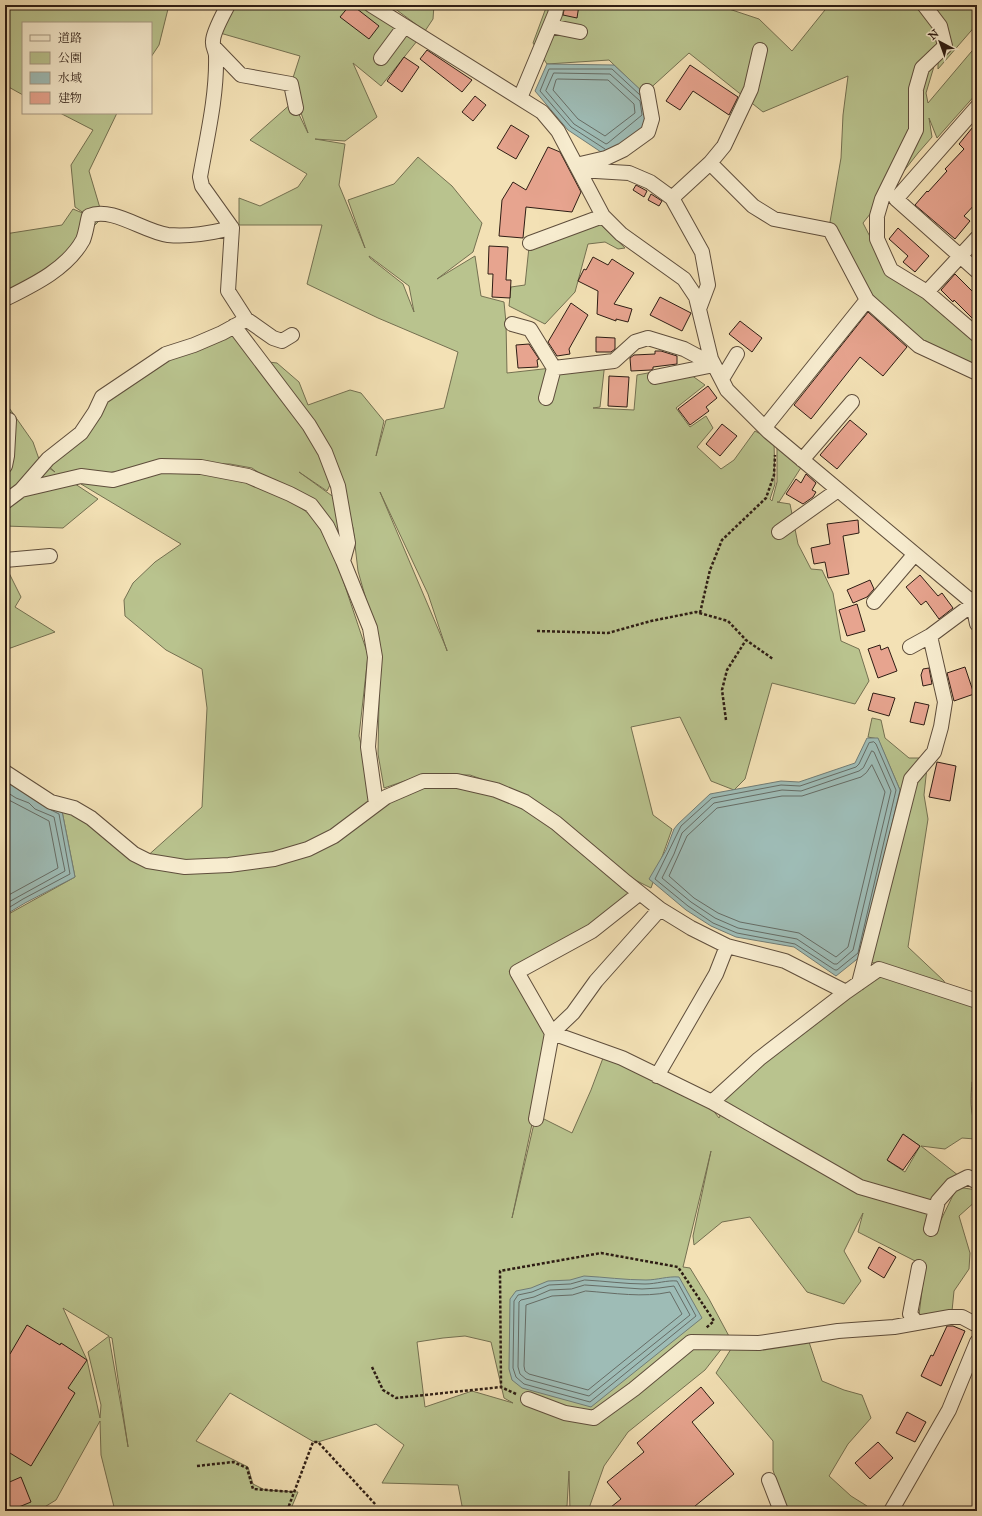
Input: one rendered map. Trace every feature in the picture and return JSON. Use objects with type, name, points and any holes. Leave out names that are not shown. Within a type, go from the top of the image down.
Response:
[{"type":"street","points":[[228,5],[212,42],[216,54],[214,87],[200,177],[202,186],[232,228],[228,291],[240,323],[309,425],[325,452],[338,486],[348,543],[343,561]]},
{"type":"street","points":[[520,98],[555,14],[557,5]]},
{"type":"street","points":[[924,5],[940,26],[945,46],[922,68],[916,89],[916,130],[882,199],[877,216],[877,239],[891,270],[927,292],[977,335]]},
{"type":"street","points":[[373,6],[404,27],[542,112],[558,131],[603,216],[621,234],[684,279],[696,296],[711,359],[727,390],[765,428],[802,460],[914,555],[976,602]]},
{"type":"street","points":[[550,26],[580,32]]},
{"type":"street","points":[[381,58],[404,27]]},
{"type":"street","points":[[214,47],[241,75],[291,84],[296,108]]},
{"type":"street","points":[[672,198],[710,163],[724,146],[752,89],[760,50]]},
{"type":"street","points":[[578,168],[623,150],[648,132],[652,119],[647,91]]},
{"type":"street","points":[[977,107],[896,199],[977,271]]},
{"type":"street","points":[[710,163],[753,206],[774,219],[830,230],[867,300],[919,346],[977,373]]},
{"type":"street","points":[[578,168],[629,174],[650,182],[672,198],[702,252],[708,285],[699,309]]},
{"type":"street","points":[[5,299],[41,280],[64,262],[74,252],[83,239],[88,216],[94,214],[117,216],[166,235],[192,235],[232,228]]},
{"type":"street","points":[[530,243],[603,216]]},
{"type":"street","points":[[927,292],[977,238]]},
{"type":"street","points":[[765,428],[867,300]]},
{"type":"street","points":[[240,323],[282,341],[292,335]]},
{"type":"street","points":[[5,502],[21,490],[48,458],[81,433],[95,412],[102,396],[166,354],[194,345],[222,333],[240,323]]},
{"type":"street","points":[[512,324],[530,329],[554,368],[546,398]]},
{"type":"street","points":[[554,368],[614,361],[635,342],[648,338],[684,349],[714,364]]},
{"type":"street","points":[[722,380],[737,354]]},
{"type":"street","points":[[655,377],[714,364]]},
{"type":"street","points":[[802,460],[852,402]]},
{"type":"street","points":[[5,466],[9,420]]},
{"type":"street","points":[[21,490],[81,476],[113,480],[160,466],[201,467],[248,476],[310,505],[327,526],[370,628],[374,657],[368,747],[376,804]]},
{"type":"street","points":[[779,532],[838,490]]},
{"type":"street","points":[[874,602],[914,555]]},
{"type":"street","points":[[5,560],[50,556]]},
{"type":"street","points":[[976,602],[977,624]]},
{"type":"street","points":[[910,647],[930,636],[976,602]]},
{"type":"street","points":[[859,983],[911,778],[934,752],[941,727],[945,702],[930,636]]},
{"type":"street","points":[[5,772],[52,802],[74,808],[91,818],[134,854],[148,861],[185,867],[229,865],[274,859],[308,849],[334,836],[386,797],[423,780],[457,781],[496,790],[525,802],[556,823],[660,909],[690,928],[727,946],[785,961],[846,992]]},
{"type":"street","points":[[640,893],[592,930],[517,972],[552,1033],[622,1058],[712,1102],[860,1187],[936,1209]]},
{"type":"street","points":[[536,1119],[552,1033],[573,1013],[596,981],[660,909]]},
{"type":"street","points":[[657,1076],[716,974],[727,946]]},
{"type":"street","points":[[712,1102],[759,1059],[846,992],[879,969],[977,1001]]},
{"type":"street","points":[[931,1229],[938,1201],[952,1185],[968,1177],[977,1182]]},
{"type":"street","points":[[917,1323],[910,1314],[919,1267]]},
{"type":"street","points":[[528,1399],[565,1413],[594,1418],[634,1389],[691,1342],[759,1343],[838,1331],[894,1327],[950,1317],[962,1317],[977,1325]]},
{"type":"street","points":[[891,1511],[949,1410],[977,1342]]},
{"type":"street","points":[[769,1480],[781,1511]]},
{"type":"path","points":[[700,613],[710,570],[722,540],[766,498],[774,476],[775,437]]},
{"type":"path","points":[[537,632],[608,633],[652,621],[696,612],[728,621],[746,640],[773,659]]},
{"type":"path","points":[[726,720],[722,690],[727,670],[746,640]]},
{"type":"path","points":[[501,1387],[500,1271],[601,1253],[678,1267],[714,1321],[691,1342]]},
{"type":"path","points":[[372,1367],[383,1390],[396,1398],[501,1387],[528,1399]]},
{"type":"path","points":[[287,1511],[314,1442],[318,1442],[376,1505]]},
{"type":"path","points":[[197,1466],[233,1462],[247,1468],[253,1489],[294,1492]]},
{"type":"green space","points":[[5,5],[169,5],[159,45],[152,56],[152,22],[22,22],[22,94],[5,85]]},
{"type":"green space","points":[[233,5],[369,5],[417,41],[381,86],[353,63],[377,117],[345,141],[315,139],[345,144],[339,185],[365,248],[348,200],[394,184],[418,157],[452,186],[482,223],[473,252],[437,279],[475,256],[481,296],[504,302],[507,373],[605,362],[600,407],[593,408],[634,410],[637,375],[680,367],[705,385],[676,408],[690,427],[706,416],[713,428],[697,447],[721,469],[734,460],[755,431],[774,441],[775,484],[770,499],[772,501],[777,482],[777,447],[802,466],[779,502],[777,502],[790,504],[798,544],[811,569],[822,570],[833,593],[841,641],[859,649],[869,681],[855,704],[772,683],[745,779],[734,790],[711,781],[680,717],[631,727],[653,815],[672,829],[651,888],[607,866],[635,894],[583,932],[509,971],[547,1032],[541,1055],[537,1110],[535,1110],[512,1218],[536,1115],[572,1133],[603,1058],[641,1073],[709,1105],[719,1118],[720,1116],[712,1102],[879,969],[977,1005],[977,1033],[975,1037],[977,1040],[977,1076],[972,1082],[971,1098],[974,1121],[977,1125],[977,1138],[962,1138],[945,1149],[921,1146],[959,1176],[949,1184],[938,1226],[957,1187],[977,1190],[977,1200],[959,1216],[970,1253],[969,1269],[954,1291],[952,1311],[919,1315],[925,1266],[858,1232],[863,1213],[844,1251],[861,1281],[844,1304],[807,1292],[750,1217],[722,1222],[694,1245],[693,1236],[711,1151],[683,1267],[690,1268],[730,1338],[705,1370],[628,1432],[604,1466],[588,1511],[570,1511],[569,1471],[567,1506],[545,1511],[463,1511],[458,1485],[382,1483],[404,1445],[376,1424],[314,1442],[230,1393],[196,1441],[248,1467],[253,1484],[265,1490],[298,1492],[290,1511],[115,1511],[101,1455],[100,1421],[56,1500],[38,1511],[5,1511],[5,916],[75,877],[62,811],[91,818],[144,859],[202,807],[207,708],[202,669],[166,650],[125,616],[124,600],[133,583],[155,562],[181,544],[81,484],[162,472],[256,476],[315,518],[342,577],[368,655],[359,736],[376,804],[423,781],[518,792],[470,775],[422,775],[384,788],[378,754],[380,649],[358,571],[353,528],[334,477],[327,491],[299,472],[335,498],[343,539],[340,546],[320,516],[252,468],[230,464],[186,463],[66,478],[98,499],[63,528],[5,526],[5,402],[33,442],[40,462],[55,472],[45,463],[81,433],[102,397],[158,359],[234,326],[260,361],[277,363],[299,382],[308,405],[350,390],[361,393],[384,421],[376,456],[386,420],[444,408],[458,352],[378,318],[307,284],[322,225],[239,225],[239,198],[260,206],[298,187],[307,174],[250,140],[293,102],[308,133],[291,84],[300,56],[220,33]],"holes":[[[369,256],[409,286],[414,312],[403,284],[370,258]],[[380,492],[428,594],[445,646]],[[903,1134],[920,1146],[905,1172],[888,1161]],[[63,1308],[109,1336],[88,1352],[101,1405],[100,1418],[87,1360]],[[465,1336],[491,1342],[504,1398],[513,1403],[472,1391],[425,1407],[417,1342]],[[109,1337],[112,1338],[127,1441]]]},
{"type":"green space","points":[[390,5],[434,5],[433,19],[425,31]]},
{"type":"green space","points":[[547,5],[717,5],[759,19],[792,51],[829,5],[977,5],[977,24],[938,69],[938,53],[926,93],[928,103],[977,45],[977,93],[937,138],[929,118],[932,137],[863,223],[884,264],[977,335],[977,372],[917,341],[867,289],[843,239],[830,222],[841,158],[843,115],[848,76],[763,112],[689,53],[644,94],[609,60],[547,64],[533,43]]},
{"type":"green space","points":[[62,114],[117,114],[89,171],[100,208],[99,221],[55,265],[5,306],[5,234],[62,225],[73,209],[85,214],[75,207],[71,165],[93,130]]},
{"type":"green space","points":[[600,224],[625,248],[618,249],[605,242],[588,244],[575,292],[545,324],[509,306],[511,287],[525,285],[529,247]]},
{"type":"green space","points":[[5,565],[21,597],[15,607],[55,632],[5,650]]},
{"type":"green space","points":[[872,718],[881,720],[885,738],[909,758],[928,758],[924,795],[928,819],[908,947],[944,981],[946,987],[878,963],[862,962],[900,790],[878,739],[868,737]]},
{"type":"green space","points":[[807,1336],[822,1381],[844,1390],[862,1395],[871,1418],[848,1444],[829,1476],[851,1496],[867,1506],[863,1511],[786,1511],[773,1470],[773,1441],[716,1373],[731,1349]]},
{"type":"water","points":[[547,64],[614,65],[644,93],[652,119],[607,156],[568,130],[535,91]]},
{"type":"water","points":[[867,738],[878,738],[900,790],[861,956],[836,976],[794,947],[736,937],[711,926],[686,910],[649,879],[666,850],[674,829],[710,794],[781,781],[799,782],[855,763]]},
{"type":"water","points":[[5,780],[62,811],[75,877],[5,915]]},
{"type":"water","points":[[584,1276],[630,1280],[679,1277],[702,1318],[591,1407],[522,1388],[512,1380],[509,1369],[510,1299],[516,1291],[531,1288],[548,1281],[570,1280]]},
{"type":"building","points":[[350,5],[379,26],[369,39],[340,17]]},
{"type":"building","points":[[565,5],[579,5],[577,18],[563,15]]},
{"type":"building","points":[[427,50],[472,80],[462,92],[420,59]]},
{"type":"building","points":[[404,57],[419,67],[402,92],[387,81]]},
{"type":"building","points":[[690,65],[738,97],[729,115],[693,91],[680,110],[666,101]]},
{"type":"building","points":[[475,96],[486,105],[473,121],[462,112]]},
{"type":"building","points":[[977,122],[977,202],[964,216],[970,221],[955,239],[915,205],[947,171],[945,169],[964,149],[959,144]]},
{"type":"building","points":[[511,125],[529,136],[516,159],[497,148]]},
{"type":"building","points":[[548,147],[560,152],[581,192],[572,212],[526,207],[523,238],[499,236],[502,200],[513,182],[526,190]]},
{"type":"building","points":[[636,185],[647,191],[644,197],[633,190]]},
{"type":"building","points":[[651,194],[662,201],[659,206],[648,200]]},
{"type":"building","points":[[898,228],[929,256],[915,272],[903,262],[908,256],[889,239]]},
{"type":"building","points":[[489,246],[508,247],[506,280],[511,280],[510,298],[492,297],[493,274],[488,274]]},
{"type":"building","points":[[593,257],[608,265],[612,259],[634,273],[614,304],[632,309],[628,322],[616,319],[616,321],[597,314],[598,291],[578,281],[584,269],[586,270]]},
{"type":"building","points":[[955,274],[977,296],[977,323],[954,300],[953,302],[941,290]]},
{"type":"building","points":[[660,297],[691,313],[682,331],[650,315]]},
{"type":"building","points":[[571,303],[588,315],[569,349],[570,354],[557,356],[548,342]]},
{"type":"building","points":[[868,312],[907,347],[883,376],[860,357],[811,419],[794,405]]},
{"type":"building","points":[[740,321],[762,338],[752,352],[729,334]]},
{"type":"building","points":[[596,337],[615,338],[615,349],[611,352],[596,352]]},
{"type":"building","points":[[529,344],[539,359],[537,360],[538,367],[518,368],[516,345]]},
{"type":"building","points":[[655,351],[661,351],[677,356],[677,364],[653,367],[651,370],[631,371],[630,358],[634,355],[655,354]]},
{"type":"building","points":[[609,376],[629,377],[627,407],[608,406]]},
{"type":"building","points":[[708,386],[717,398],[706,407],[709,411],[690,425],[678,409]]},
{"type":"building","points":[[850,420],[867,434],[837,469],[820,455]]},
{"type":"building","points":[[722,424],[737,436],[720,456],[706,444]]},
{"type":"building","points":[[806,474],[816,483],[812,490],[816,492],[813,497],[803,504],[786,494],[796,479],[801,483]]},
{"type":"building","points":[[858,520],[859,533],[843,536],[849,574],[828,578],[825,562],[814,564],[811,548],[830,544],[827,524]]},
{"type":"building","points":[[920,575],[938,596],[942,593],[953,608],[939,619],[926,601],[921,605],[906,587]]},
{"type":"building","points":[[870,580],[874,589],[867,597],[853,603],[847,590]]},
{"type":"building","points":[[857,604],[865,631],[847,636],[839,610]]},
{"type":"building","points":[[880,645],[881,650],[888,647],[897,671],[878,678],[868,649]]},
{"type":"building","points":[[965,667],[974,694],[954,701],[947,673]]},
{"type":"building","points":[[929,668],[932,684],[923,686],[921,675],[923,669]]},
{"type":"building","points":[[873,693],[895,698],[889,716],[868,710]]},
{"type":"building","points":[[915,702],[929,705],[924,725],[910,722]]},
{"type":"building","points":[[937,762],[956,766],[950,801],[929,797]]},
{"type":"building","points":[[903,1134],[920,1146],[903,1170],[887,1160]]},
{"type":"building","points":[[879,1247],[896,1257],[884,1278],[868,1268]]},
{"type":"building","points":[[27,1325],[60,1345],[61,1343],[87,1360],[68,1388],[75,1393],[31,1466],[5,1450],[5,1352],[10,1354]]},
{"type":"building","points":[[947,1326],[953,1326],[965,1331],[941,1386],[921,1376],[931,1355],[933,1356]]},
{"type":"building","points":[[701,1387],[714,1403],[692,1422],[734,1474],[689,1511],[606,1511],[621,1499],[607,1482],[644,1452],[637,1443]]},
{"type":"building","points":[[907,1412],[926,1422],[915,1442],[896,1433]]},
{"type":"building","points":[[878,1442],[893,1458],[870,1479],[855,1463]]},
{"type":"building","points":[[21,1477],[31,1502],[9,1511],[5,1511],[5,1484]]}]
